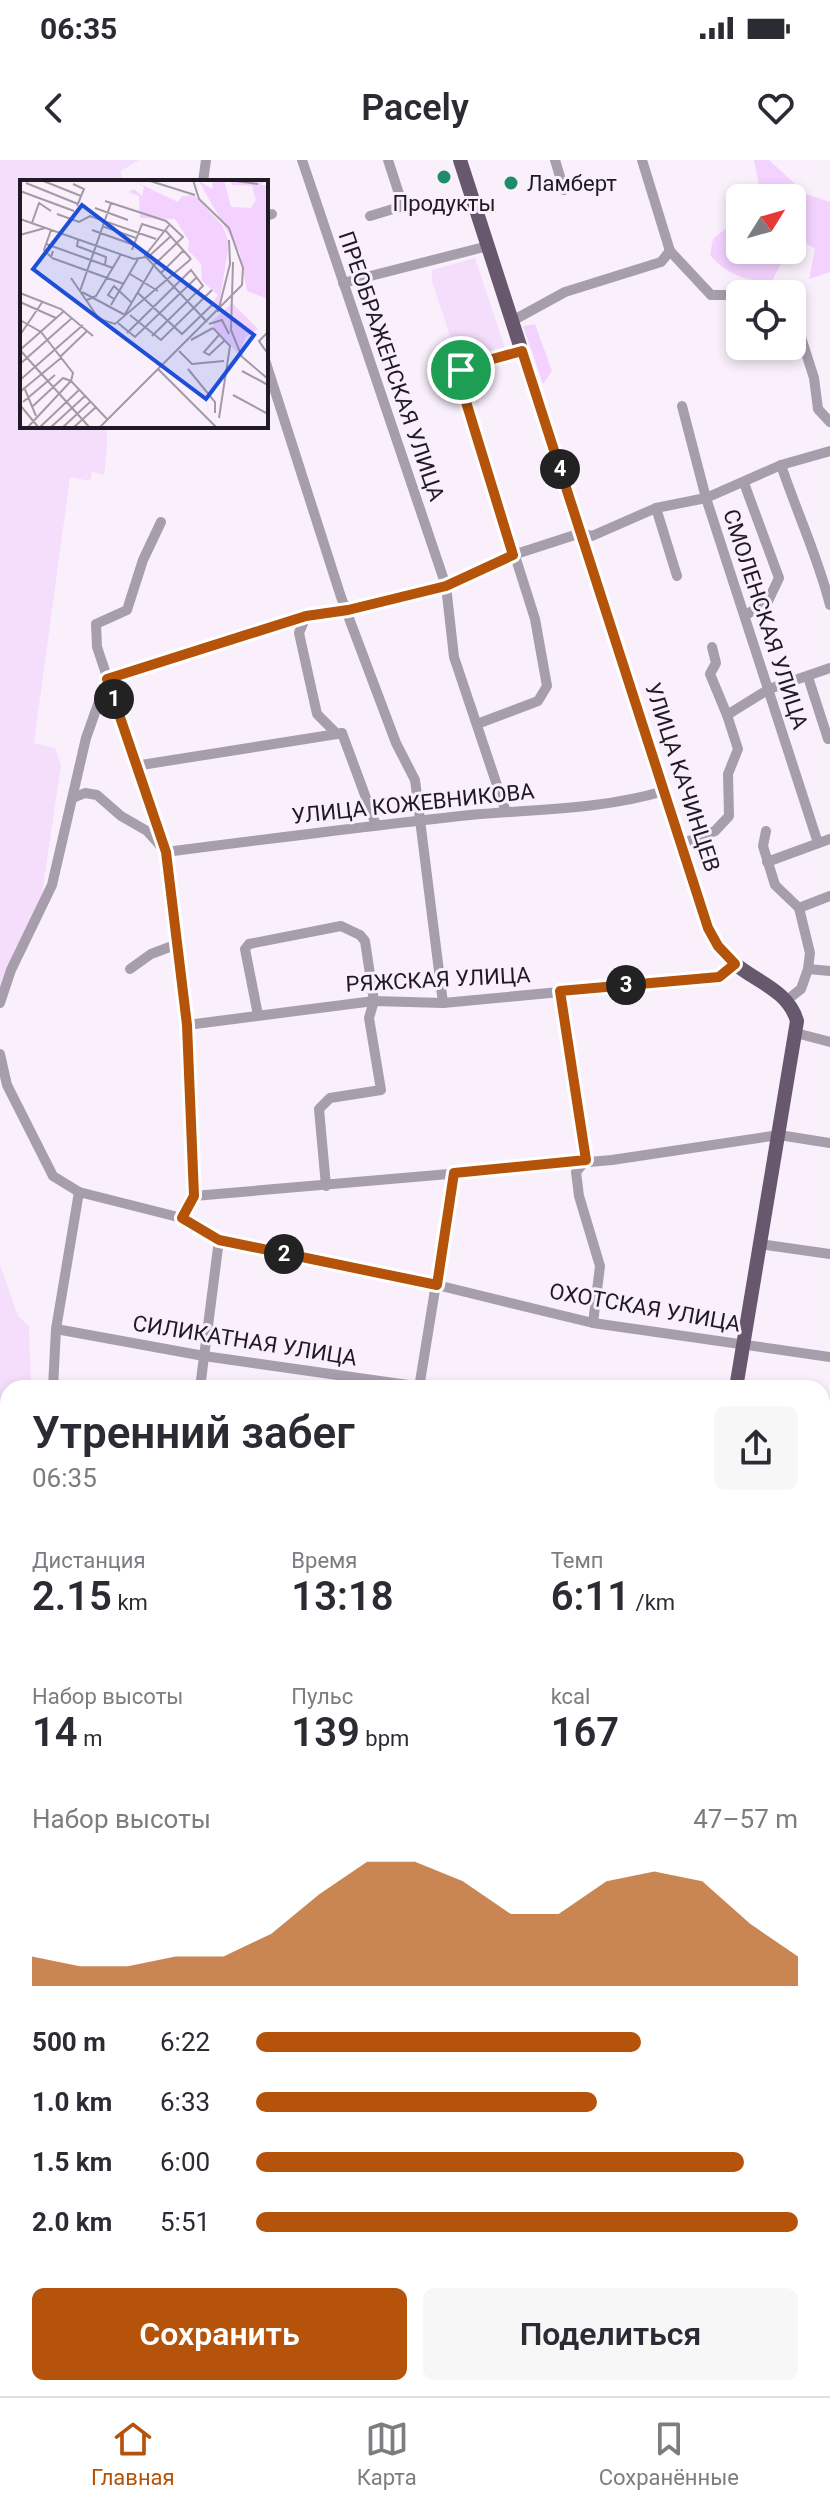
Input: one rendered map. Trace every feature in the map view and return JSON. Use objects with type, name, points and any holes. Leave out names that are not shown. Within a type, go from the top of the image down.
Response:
[{"type":"main road","name":"УЛИЦА КАЧИНЦЕВ","points":[[460,160],[708,928],[718,946],[735,964],[787,1000]]},
{"type":"main road","points":[[737,1380],[796,1033],[793,1008],[787,1000]]},
{"type":"street","points":[[203,180],[206,160]]},
{"type":"street","name":"ПРЕОБРАЖЕНСКАЯ УЛИЦА","points":[[302,160],[446,586],[454,657],[506,812]]},
{"type":"street","points":[[370,216],[403,206],[388,160]]},
{"type":"street","points":[[555,160],[564,190]]},
{"type":"street","points":[[642,160],[670,251],[711,295],[726,295]]},
{"type":"street","points":[[343,283],[488,246]]},
{"type":"street","points":[[512,321],[565,292],[661,262],[670,251]]},
{"type":"street","points":[[477,724],[538,701],[547,686],[535,619],[459,379],[467,366],[522,351]]},
{"type":"street","points":[[806,353],[814,378],[818,409],[830,422]]},
{"type":"street","points":[[268,370],[306,495],[396,743],[415,780],[443,1003]]},
{"type":"street","name":"СМОЛЕНСКАЯ УЛИЦА","points":[[682,406],[706,498],[818,843]]},
{"type":"street","points":[[107,679],[306,616],[348,610],[446,586],[513,555],[581,533],[592,536],[656,508],[706,498],[781,465],[830,451]]},
{"type":"street","points":[[781,465],[805,534],[817,554],[830,605]]},
{"type":"street","points":[[744,483],[779,578],[768,601],[746,615]]},
{"type":"street","points":[[656,508],[677,576]]},
{"type":"street","points":[[161,522],[143,560],[127,610],[96,624],[97,647],[166,852],[187,1025],[194,1196],[182,1218]]},
{"type":"street","points":[[306,616],[299,633],[317,714],[337,734]]},
{"type":"street","points":[[681,844],[715,831],[729,816],[728,774],[738,749],[710,674],[716,663],[712,647]]},
{"type":"street","points":[[727,715],[769,689],[830,668]]},
{"type":"street","points":[[808,677],[828,739]]},
{"type":"street","points":[[0,1003],[11,970],[52,885],[86,738],[107,679]]},
{"type":"street","points":[[135,766],[342,733],[376,825]]},
{"type":"street","name":"УЛИЦА КОЖЕВНИКОВА","points":[[166,852],[421,820],[623,802],[664,791]]},
{"type":"street","points":[[73,798],[85,793],[97,795],[121,816],[147,831],[166,852]]},
{"type":"street","points":[[766,831],[763,846],[775,885],[799,908],[810,953],[801,989],[787,1000]]},
{"type":"street","points":[[767,862],[830,839]]},
{"type":"street","points":[[799,908],[830,896]]},
{"type":"street","points":[[258,1015],[245,949],[249,944],[341,926],[360,935],[365,941],[374,1001],[369,1018],[381,1090],[330,1098],[319,1109],[326,1186]]},
{"type":"street","points":[[130,969],[151,954],[175,945]]},
{"type":"street","name":"РЯЖСКАЯ УЛИЦА","points":[[187,1025],[374,1001],[443,1003],[719,977],[735,964]]},
{"type":"street","points":[[808,969],[830,971]]},
{"type":"street","points":[[560,991],[586,1160],[576,1172],[579,1196],[600,1266],[593,1323]]},
{"type":"street","points":[[796,1033],[830,1042]]},
{"type":"street","points":[[0,1054],[7,1085],[53,1176],[79,1192],[56,1329],[53,1380]]},
{"type":"street","points":[[194,1196],[612,1160],[779,1135],[830,1143]]},
{"type":"street","points":[[424,1380],[454,1173]]},
{"type":"street","name":"ОХОТСКАЯ УЛИЦА","points":[[79,1192],[182,1218],[219,1240],[437,1285],[593,1323],[830,1357]]},
{"type":"street","points":[[201,1380],[219,1240]]},
{"type":"street","points":[[759,1244],[830,1254]]},
{"type":"street","name":"СИЛИКАТНАЯ УЛИЦА","points":[[56,1329],[204,1356],[368,1380]]},
{"type":"shaded area","points":[[0,160],[139,160],[121,171],[122,180],[20,180],[20,428],[107,428],[107,449],[104,475],[92,472],[90,481],[70,477],[34,743],[55,748],[61,765],[41,901],[0,991]]},
{"type":"shaded area","points":[[754,160],[769,160],[795,184],[759,184]]},
{"type":"shaded area","points":[[806,194],[830,202],[830,272],[809,279],[815,249],[806,243]]},
{"type":"shaded area","points":[[726,228],[726,264],[781,264],[773,280],[738,276],[723,267],[710,255],[713,239]]},
{"type":"shaded area","points":[[475,258],[505,348],[458,360],[432,282],[432,270]]},
{"type":"shaded area","points":[[535,324],[552,371],[543,384],[523,326]]},
{"type":"shaded area","points":[[0,1265],[18,1316],[29,1326],[31,1380],[0,1380]]},
{"type":"place","name":"Продукты","points":[[444,177]]},
{"type":"place","name":"Ламберт","points":[[511,183]]},
{"type":"route","points":[[522,351],[708,928],[718,946],[735,964],[719,977],[560,991],[571,1080],[586,1160],[454,1173],[437,1285],[219,1240],[182,1218],[194,1196],[188,1042],[166,852],[107,679],[306,616],[348,610],[446,586],[513,555],[465,404],[459,379],[461,370],[522,351]]}]
